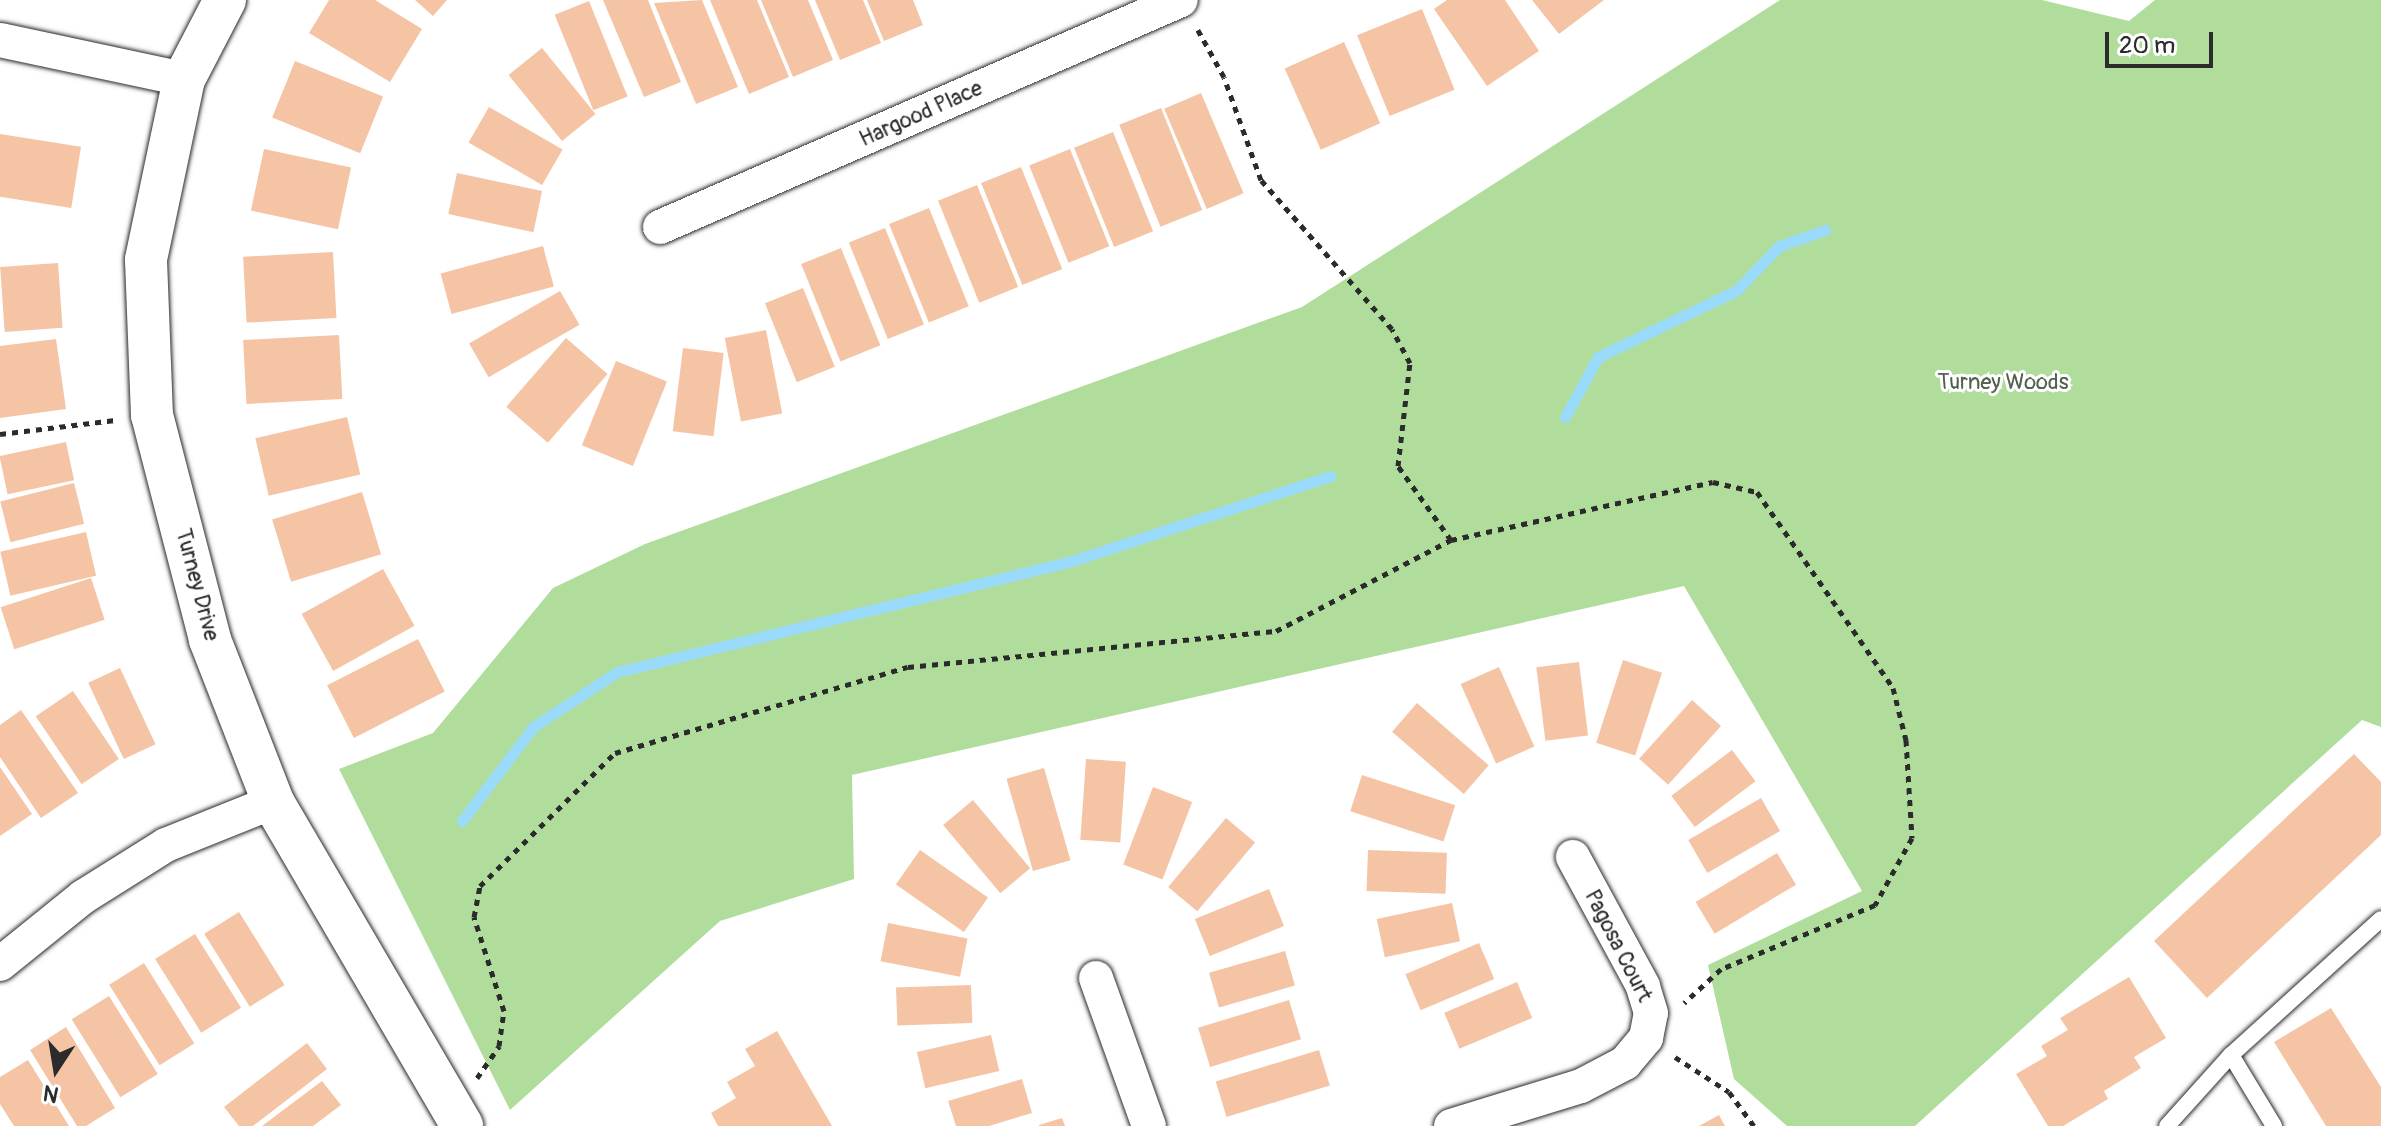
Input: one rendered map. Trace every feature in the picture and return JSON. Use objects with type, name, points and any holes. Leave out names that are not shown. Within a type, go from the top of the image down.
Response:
[{"type":"street","name":"Turney Drive","points":[[225,0],[184,79],[146,260],[152,415],[210,640],[273,802],[458,1119]]},
{"type":"street","name":"Hargood Place","points":[[660,227],[1181,0]]},
{"type":"street","points":[[0,40],[184,79]]},
{"type":"street","points":[[0,964],[83,897],[166,845],[273,802]]},
{"type":"street","name":"Pagosa Court","points":[[1573,857],[1643,986],[1651,1013],[1646,1038]]},
{"type":"street","points":[[1096,978],[1149,1126]]},
{"type":"street","points":[[1451,1126],[1581,1086],[1625,1063],[1646,1038]]},
{"type":"lane","points":[[2167,1126],[2231,1055],[2381,919]]},
{"type":"lane","points":[[2231,1055],[2274,1126]]},
{"type":"path","points":[[1181,0],[1224,77],[1261,180],[1392,329],[1410,363],[1398,466],[1451,540]]},
{"type":"path","points":[[0,434],[152,415]]},
{"type":"path","points":[[458,1119],[499,1046],[504,1011],[474,917],[480,886],[615,753],[908,667],[1276,631],[1451,540],[1713,482],[1757,492],[1893,688],[1906,740],[1912,838],[1875,905],[1721,969],[1646,1038],[1729,1092],[1754,1126]]},
{"type":"green space","name":"Turney Woods","points":[[1780,0],[2042,0],[2129,21],[2155,0],[2381,0],[2381,727],[2362,720],[1915,1126],[1787,1126],[1734,1079],[1708,965],[1862,891],[1684,586],[852,775],[854,879],[720,921],[510,1110],[339,769],[433,733],[553,588],[645,544],[1302,307]]},
{"type":"building","points":[[329,0],[375,0],[422,29],[390,82],[309,33]]},
{"type":"building","points":[[415,0],[447,0],[433,16]]},
{"type":"building","points":[[603,0],[648,0],[681,82],[644,97]]},
{"type":"building","points":[[702,0],[738,87],[696,104],[654,3]]},
{"type":"building","points":[[710,0],[757,0],[789,77],[749,94]]},
{"type":"building","points":[[761,0],[808,0],[833,60],[793,77]]},
{"type":"building","points":[[815,0],[863,0],[881,43],[840,60]]},
{"type":"building","points":[[867,0],[913,0],[923,25],[884,41]]},
{"type":"building","points":[[1447,0],[1505,0],[1539,51],[1487,86],[1434,9]]},
{"type":"building","points":[[1532,0],[1604,0],[1559,34]]},
{"type":"building","points":[[589,1],[628,96],[593,110],[555,15]]},
{"type":"building","points":[[1422,9],[1455,90],[1390,116],[1357,35]]},
{"type":"building","points":[[1344,42],[1380,123],[1321,150],[1285,68]]},
{"type":"building","points":[[542,48],[595,114],[562,141],[509,75]]},
{"type":"building","points":[[295,61],[383,97],[360,153],[272,118]]},
{"type":"building","points":[[1201,93],[1244,193],[1207,209],[1164,109]]},
{"type":"building","points":[[489,107],[563,150],[542,185],[468,143]]},
{"type":"building","points":[[1161,108],[1202,210],[1160,227],[1119,125]]},
{"type":"building","points":[[1113,132],[1153,231],[1114,247],[1074,148]]},
{"type":"building","points":[[0,134],[81,147],[71,208],[0,197]]},
{"type":"building","points":[[264,149],[351,168],[338,229],[251,211]]},
{"type":"building","points":[[1070,149],[1109,246],[1069,263],[1029,165]]},
{"type":"building","points":[[1021,167],[1062,269],[1022,285],[981,183]]},
{"type":"building","points":[[457,173],[542,191],[533,232],[448,214]]},
{"type":"building","points":[[977,185],[1018,287],[979,303],[938,201]]},
{"type":"building","points":[[929,208],[969,306],[929,322],[889,224]]},
{"type":"building","points":[[885,228],[924,324],[888,339],[849,243]]},
{"type":"building","points":[[543,246],[554,287],[451,314],[441,273]]},
{"type":"building","points":[[841,248],[880,345],[840,361],[801,264]]},
{"type":"building","points":[[333,252],[336,318],[247,323],[243,257]]},
{"type":"building","points":[[58,263],[63,328],[5,332],[0,267]]},
{"type":"building","points":[[803,288],[835,367],[797,382],[765,303]]},
{"type":"building","points":[[560,291],[580,325],[489,377],[469,344]]},
{"type":"building","points":[[766,330],[782,413],[741,421],[725,338]]},
{"type":"building","points":[[339,335],[342,399],[246,404],[243,340]]},
{"type":"building","points":[[566,338],[608,374],[548,443],[506,407]]},
{"type":"building","points":[[56,339],[66,409],[0,418],[0,346]]},
{"type":"building","points":[[683,348],[724,353],[713,436],[673,431]]},
{"type":"building","points":[[616,361],[667,382],[633,466],[582,445]]},
{"type":"building","points":[[347,417],[360,474],[269,496],[255,438]]},
{"type":"building","points":[[66,442],[74,480],[8,494],[0,456]]},
{"type":"building","points":[[74,483],[84,524],[10,542],[0,501]]},
{"type":"building","points":[[362,492],[381,554],[291,582],[272,519]]},
{"type":"building","points":[[86,532],[96,576],[10,596],[0,552]]},
{"type":"building","points":[[383,569],[415,626],[333,671],[302,614]]},
{"type":"building","points":[[91,578],[105,620],[14,649],[1,607]]},
{"type":"building","points":[[418,639],[445,692],[354,738],[327,685]]},
{"type":"building","points":[[1623,660],[1662,673],[1635,755],[1596,743]]},
{"type":"building","points":[[1579,662],[1588,735],[1545,741],[1536,667]]},
{"type":"building","points":[[1499,667],[1534,746],[1496,764],[1461,684]]},
{"type":"building","points":[[120,668],[155,744],[124,759],[88,683]]},
{"type":"building","points":[[73,691],[119,759],[82,784],[36,716]]},
{"type":"building","points":[[1692,700],[1721,726],[1668,785],[1639,759]]},
{"type":"building","points":[[1417,703],[1489,765],[1464,794],[1392,732]]},
{"type":"building","points":[[21,710],[78,793],[41,818],[0,757],[0,725]]},
{"type":"building","points":[[1732,750],[1755,781],[1695,827],[1671,796]]},
{"type":"building","points":[[2354,754],[2381,782],[2381,835],[2207,998],[2154,941]]},
{"type":"building","points":[[1086,759],[1126,762],[1120,843],[1080,840]]},
{"type":"building","points":[[0,767],[32,814],[0,836]]},
{"type":"building","points":[[1044,768],[1070,860],[1033,871],[1007,779]]},
{"type":"building","points":[[1362,775],[1455,805],[1443,841],[1350,811]]},
{"type":"building","points":[[1153,787],[1192,802],[1162,880],[1123,864]]},
{"type":"building","points":[[1761,798],[1780,831],[1707,873],[1688,840]]},
{"type":"building","points":[[973,800],[1030,868],[1000,893],[943,825]]},
{"type":"building","points":[[1226,818],[1255,842],[1197,911],[1168,887]]},
{"type":"building","points":[[920,850],[988,898],[964,932],[896,884]]},
{"type":"building","points":[[1368,850],[1447,853],[1446,894],[1367,891]]},
{"type":"building","points":[[1777,853],[1796,885],[1715,934],[1696,902]]},
{"type":"building","points":[[1269,889],[1284,926],[1210,956],[1195,919]]},
{"type":"building","points":[[1452,903],[1460,941],[1385,957],[1377,919]]},
{"type":"building","points":[[239,912],[285,985],[250,1007],[204,934]]},
{"type":"building","points":[[888,923],[968,938],[960,977],[881,961]]},
{"type":"building","points":[[195,934],[241,1008],[201,1033],[155,959]]},
{"type":"building","points":[[1479,943],[1494,979],[1421,1010],[1405,974]]},
{"type":"building","points":[[1285,951],[1295,986],[1219,1007],[1209,973]]},
{"type":"building","points":[[144,963],[194,1044],[160,1065],[109,985]]},
{"type":"building","points":[[2129,977],[2166,1038],[2134,1057],[2141,1068],[2104,1091],[2108,1099],[2063,1126],[2048,1126],[2016,1074],[2047,1056],[2041,1046],[2068,1030],[2060,1018]]},
{"type":"building","points":[[1517,982],[1532,1018],[1460,1049],[1444,1013]]},
{"type":"building","points":[[971,985],[972,1023],[897,1026],[896,988]]},
{"type":"building","points":[[109,996],[158,1074],[120,1097],[72,1019]]},
{"type":"building","points":[[1289,1000],[1301,1039],[1210,1067],[1198,1028]]},
{"type":"building","points":[[2331,1008],[2381,1087],[2381,1126],[2326,1126],[2274,1042]]},
{"type":"building","points":[[66,1027],[115,1108],[86,1126],[77,1126],[30,1050]]},
{"type":"building","points":[[777,1031],[832,1126],[718,1126],[711,1113],[736,1098],[727,1082],[755,1066],[745,1049]]},
{"type":"building","points":[[991,1035],[999,1071],[925,1088],[917,1052]]},
{"type":"building","points":[[307,1043],[327,1069],[253,1126],[239,1126],[224,1107]]},
{"type":"building","points":[[1319,1050],[1330,1085],[1227,1117],[1216,1082]]},
{"type":"building","points":[[28,1060],[69,1126],[14,1126],[0,1104],[0,1077]]},
{"type":"building","points":[[1022,1079],[1032,1113],[989,1126],[956,1126],[948,1101]]},
{"type":"building","points":[[322,1081],[341,1105],[313,1126],[262,1126]]},
{"type":"building","points":[[1719,1115],[1725,1126],[1699,1126]]},
{"type":"building","points":[[1062,1118],[1065,1126],[1039,1126],[1039,1125]]},
{"type":"waterway","points":[[1565,417],[1598,357],[1737,290],[1779,246],[1825,230]]},
{"type":"waterway","points":[[462,821],[533,727],[617,672],[1069,562],[1330,476]]}]
